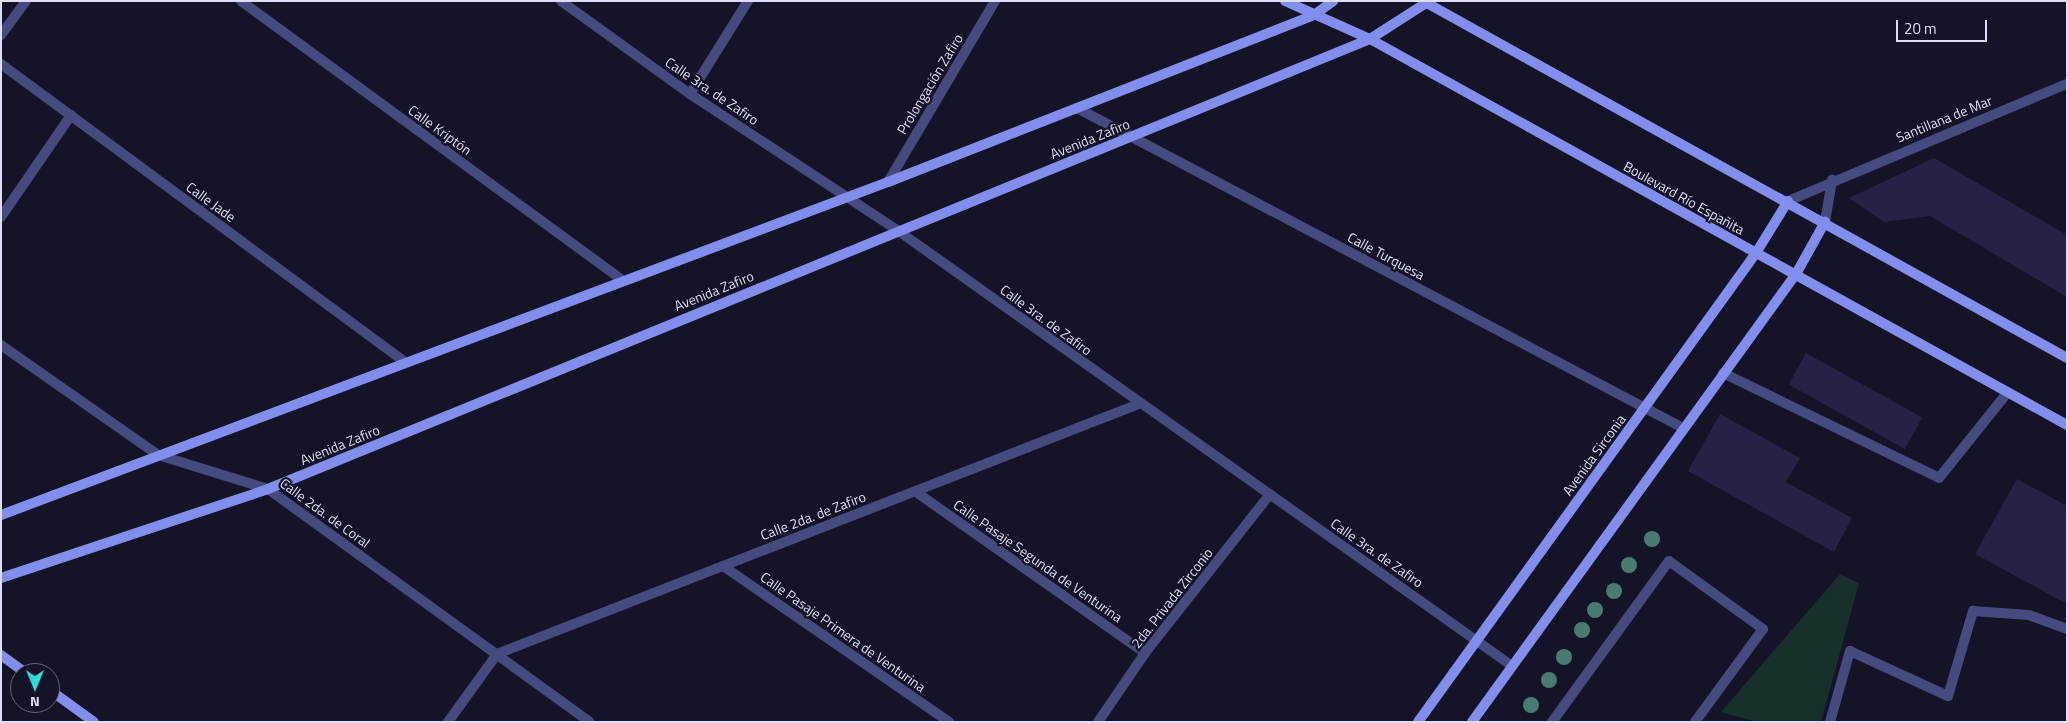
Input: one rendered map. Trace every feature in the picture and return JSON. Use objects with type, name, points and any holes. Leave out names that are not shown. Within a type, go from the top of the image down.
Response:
[{"type":"street","points":[[1,35],[26,1]]},
{"type":"street","name":"Calle Kriptón","points":[[241,1],[622,280]]},
{"type":"street","name":"Calle 3ra. de Zafiro","points":[[561,1],[690,94],[897,230],[1139,404],[1270,494],[1512,666]]},
{"type":"street","points":[[690,94],[748,1]]},
{"type":"street","name":"Prolongación Zafiro","points":[[888,182],[995,1]]},
{"type":"street","name":"Boulevard Río Españita","points":[[1285,1],[1370,39],[2067,425]]},
{"type":"street","points":[[1,515],[622,280],[888,182],[1314,15],[1333,1]]},
{"type":"street","points":[[1427,2],[1788,201],[2067,358]]},
{"type":"street","name":"Avenida Zafiro","points":[[1,578],[268,489],[897,230],[1132,137],[1370,39],[1427,2]]},
{"type":"street","name":"Calle Jade","points":[[1,64],[405,362]]},
{"type":"street","name":"Santillana de Mar","points":[[1788,201],[1832,180],[2067,84]]},
{"type":"street","name":"Calle Turquesa","points":[[1077,108],[1683,428]]},
{"type":"street","points":[[1,217],[71,115]]},
{"type":"street","points":[[1472,722],[1796,274],[1825,222],[1832,180]]},
{"type":"street","name":"Avenida Sirconia","points":[[1418,722],[1756,253],[1788,201]]},
{"type":"street","name":"Calle 2da. de Coral","points":[[1,345],[158,455],[268,489],[590,722]]},
{"type":"street","points":[[1723,373],[1939,478],[2008,392]]},
{"type":"street","name":"Calle 2da. de Zafiro","points":[[497,654],[1139,404]]},
{"type":"street","name":"Calle Pasaje Segunda de Venturina","points":[[916,492],[1145,653]]},
{"type":"street","name":"2da. Privada Zirconio","points":[[1098,722],[1145,653],[1270,494]]},
{"type":"street","points":[[1552,722],[1669,561],[1763,629],[1695,722]]},
{"type":"street","name":"Calle Pasaje Primera de Venturina","points":[[723,566],[949,722]]},
{"type":"street","points":[[1830,722],[1850,651],[1948,696],[1973,611],[2029,615],[2067,629]]},
{"type":"street","points":[[448,722],[497,654]]},
{"type":"street","points":[[1,655],[12,663]]},
{"type":"street","points":[[60,697],[94,722]]},
{"type":"green space","points":[[1840,574],[1859,583],[1821,722],[1757,722],[1721,712]]},
{"type":"building","points":[[1934,158],[2067,235],[2067,297],[1930,216],[1884,222],[1849,198]]},
{"type":"building","points":[[1806,353],[1922,417],[1905,449],[1789,384]]},
{"type":"building","points":[[1720,414],[1800,458],[1786,482],[1852,518],[1834,552],[1688,471]]},
{"type":"building","points":[[2017,479],[2067,506],[2067,604],[1975,554]]}]
